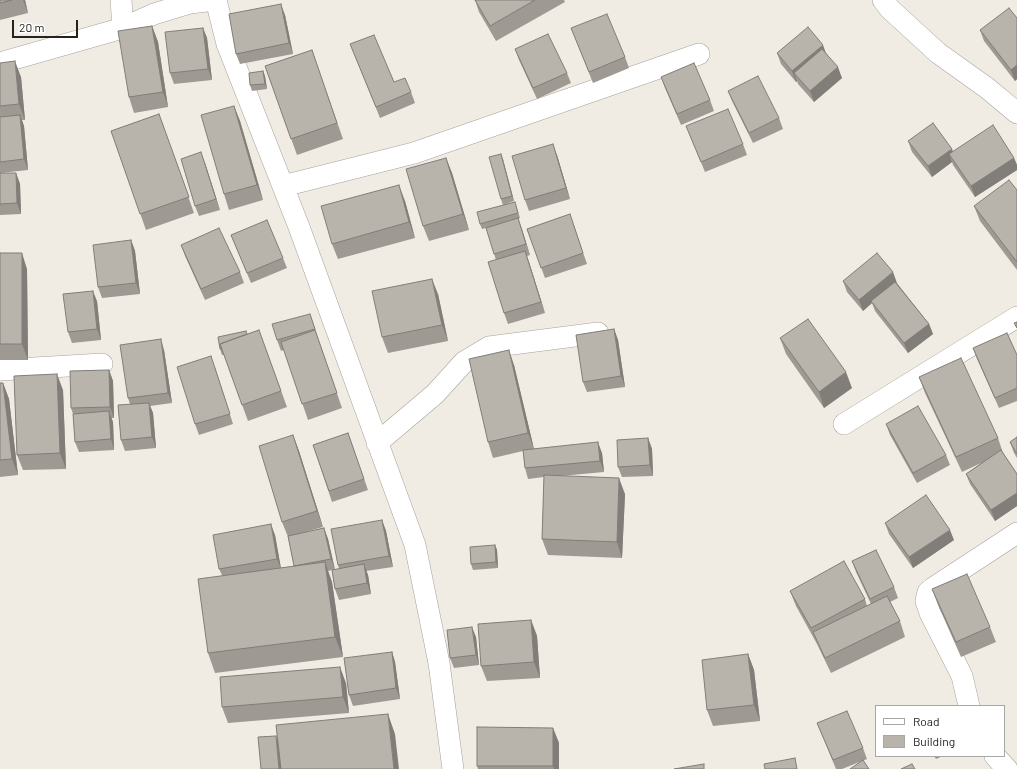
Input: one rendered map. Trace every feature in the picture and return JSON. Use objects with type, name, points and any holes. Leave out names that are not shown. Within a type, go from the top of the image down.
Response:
[{"type":"street","points":[[121,0],[123,28]]},
{"type":"street","points":[[0,63],[123,28],[154,14],[190,3],[216,0],[227,44],[283,186],[414,545],[439,663],[453,769]]},
{"type":"street","points":[[883,0],[890,9],[938,53],[987,88],[1017,114]]},
{"type":"street","points":[[283,186],[414,153],[699,54]]},
{"type":"street","points":[[844,424],[1017,318]]},
{"type":"street","points":[[377,443],[435,394],[464,362],[488,347],[598,333]]},
{"type":"street","points":[[0,370],[102,364]]},
{"type":"street","points":[[969,705],[962,676],[930,613],[926,601],[928,592],[1017,533]]},
{"type":"street","points":[[996,757],[1007,769]]},
{"type":"building","points":[[0,0],[12,0],[0,3]]},
{"type":"building","points":[[475,0],[535,0],[490,26]]},
{"type":"building","points":[[281,4],[289,43],[236,54],[229,14]]},
{"type":"building","points":[[1009,8],[1017,18],[1017,65],[1011,70],[980,30]]},
{"type":"building","points":[[607,14],[625,57],[589,72],[571,28]]},
{"type":"building","points":[[152,26],[163,92],[129,97],[118,31]]},
{"type":"building","points":[[808,27],[823,45],[792,71],[777,53]]},
{"type":"building","points":[[203,28],[208,69],[170,73],[165,32]]},
{"type":"building","points":[[548,34],[567,73],[533,88],[515,49]]},
{"type":"building","points":[[374,35],[394,82],[405,78],[411,92],[376,107],[350,44]]},
{"type":"building","points":[[822,49],[838,67],[810,91],[794,73]]},
{"type":"building","points":[[312,50],[337,123],[291,139],[265,66]]},
{"type":"building","points":[[15,61],[19,104],[0,106],[0,63]]},
{"type":"building","points":[[694,63],[710,100],[677,114],[661,77]]},
{"type":"building","points":[[263,71],[265,84],[250,85],[249,73]]},
{"type":"building","points":[[758,76],[779,118],[749,133],[728,91]]},
{"type":"building","points":[[234,106],[257,185],[224,194],[201,115]]},
{"type":"building","points":[[728,109],[743,144],[701,162],[686,126]]},
{"type":"building","points":[[159,114],[189,197],[140,214],[111,131]]},
{"type":"building","points":[[20,115],[24,159],[0,162],[0,117]]},
{"type":"building","points":[[933,123],[952,149],[928,166],[908,141]]},
{"type":"building","points":[[993,125],[1014,158],[971,186],[949,154]]},
{"type":"building","points":[[553,144],[566,188],[525,200],[512,156]]},
{"type":"building","points":[[201,152],[216,199],[195,206],[181,159]]},
{"type":"building","points":[[501,154],[512,196],[501,199],[489,157]]},
{"type":"building","points":[[446,158],[463,214],[423,226],[406,169]]},
{"type":"building","points":[[0,173],[16,173],[17,203],[0,204]]},
{"type":"building","points":[[1009,180],[1017,190],[1017,262],[974,206]]},
{"type":"building","points":[[399,185],[409,222],[332,244],[321,206]]},
{"type":"building","points":[[515,202],[518,213],[480,224],[477,212]]},
{"type":"building","points":[[570,214],[583,253],[541,268],[527,229]]},
{"type":"building","points":[[518,218],[526,244],[494,254],[486,228]]},
{"type":"building","points":[[267,220],[283,258],[247,273],[231,235]]},
{"type":"building","points":[[219,228],[240,272],[201,289],[181,245]]},
{"type":"building","points":[[131,240],[136,283],[98,287],[93,245]]},
{"type":"building","points":[[525,251],[541,302],[504,313],[488,262]]},
{"type":"building","points":[[0,253],[22,253],[22,344],[0,344]]},
{"type":"building","points":[[877,253],[893,272],[859,300],[843,281]]},
{"type":"building","points":[[432,279],[442,325],[382,337],[372,291]]},
{"type":"building","points":[[895,282],[929,324],[904,343],[871,301]]},
{"type":"building","points":[[93,291],[97,329],[68,332],[63,294]]},
{"type":"building","points":[[310,314],[315,329],[277,340],[272,324]]},
{"type":"building","points":[[808,319],[846,372],[819,392],[780,338]]},
{"type":"building","points":[[614,329],[621,376],[583,382],[576,335]]},
{"type":"building","points":[[259,330],[281,391],[242,405],[220,344]]},
{"type":"building","points":[[315,330],[337,393],[302,404],[281,342]]},
{"type":"building","points":[[246,331],[247,334],[220,344],[222,349],[220,349],[218,337]]},
{"type":"building","points":[[1007,333],[1017,355],[1017,388],[995,398],[973,348]]},
{"type":"building","points":[[161,339],[168,393],[128,398],[120,345]]},
{"type":"building","points":[[509,350],[528,433],[488,442],[469,359]]},
{"type":"building","points":[[211,356],[230,414],[195,424],[177,367]]},
{"type":"building","points":[[961,358],[998,438],[956,457],[919,377]]},
{"type":"building","points":[[109,370],[110,407],[71,408],[70,371]]},
{"type":"building","points":[[57,374],[60,453],[17,455],[14,376]]},
{"type":"building","points":[[0,383],[3,383],[12,459],[0,460]]},
{"type":"building","points":[[149,403],[152,437],[121,440],[118,405]]},
{"type":"building","points":[[918,406],[946,455],[913,473],[886,424]]},
{"type":"building","points":[[109,411],[111,439],[75,442],[73,414]]},
{"type":"building","points":[[348,433],[364,479],[329,491],[313,445]]},
{"type":"building","points":[[293,435],[317,511],[282,522],[259,446]]},
{"type":"building","points":[[1017,437],[1017,454],[1010,442]]},
{"type":"building","points":[[648,438],[650,465],[618,467],[617,440]]},
{"type":"building","points":[[598,442],[600,461],[525,468],[523,450]]},
{"type":"building","points":[[1001,450],[1017,474],[1017,493],[991,510],[966,474]]},
{"type":"building","points":[[544,475],[619,478],[617,542],[542,539]]},
{"type":"building","points":[[926,495],[950,530],[909,557],[885,523]]},
{"type":"building","points":[[382,520],[389,556],[338,565],[331,529]]},
{"type":"building","points":[[271,524],[277,559],[219,569],[213,535]]},
{"type":"building","points":[[324,528],[331,559],[294,566],[288,536]]},
{"type":"building","points":[[495,545],[496,562],[471,564],[470,547]]},
{"type":"building","points":[[876,550],[894,587],[870,599],[852,561]]},
{"type":"building","points":[[844,561],[865,599],[811,628],[790,591]]},
{"type":"building","points":[[325,562],[335,637],[208,653],[198,579]]},
{"type":"building","points":[[364,564],[367,583],[335,589],[332,570]]},
{"type":"building","points":[[967,574],[990,627],[956,642],[932,589]]},
{"type":"building","points":[[887,596],[900,621],[825,658],[813,632]]},
{"type":"building","points":[[531,620],[534,662],[481,666],[478,624]]},
{"type":"building","points":[[472,627],[476,655],[450,658],[447,630]]},
{"type":"building","points":[[392,652],[396,688],[349,695],[344,658]]},
{"type":"building","points":[[748,654],[754,705],[707,710],[702,660]]},
{"type":"building","points":[[340,667],[343,697],[222,707],[220,677]]},
{"type":"building","points":[[847,711],[863,748],[833,760],[817,723]]},
{"type":"building","points":[[388,714],[394,769],[281,769],[276,725]]},
{"type":"building","points":[[477,727],[553,728],[553,766],[477,766]]},
{"type":"building","points":[[276,736],[279,769],[261,769],[258,737]]},
{"type":"building","points":[[795,758],[797,769],[765,769],[764,764]]},
{"type":"building","points":[[863,760],[869,769],[850,769]]},
{"type":"building","points":[[704,764],[704,769],[674,769]]},
{"type":"building","points":[[912,764],[915,769],[901,769]]}]
